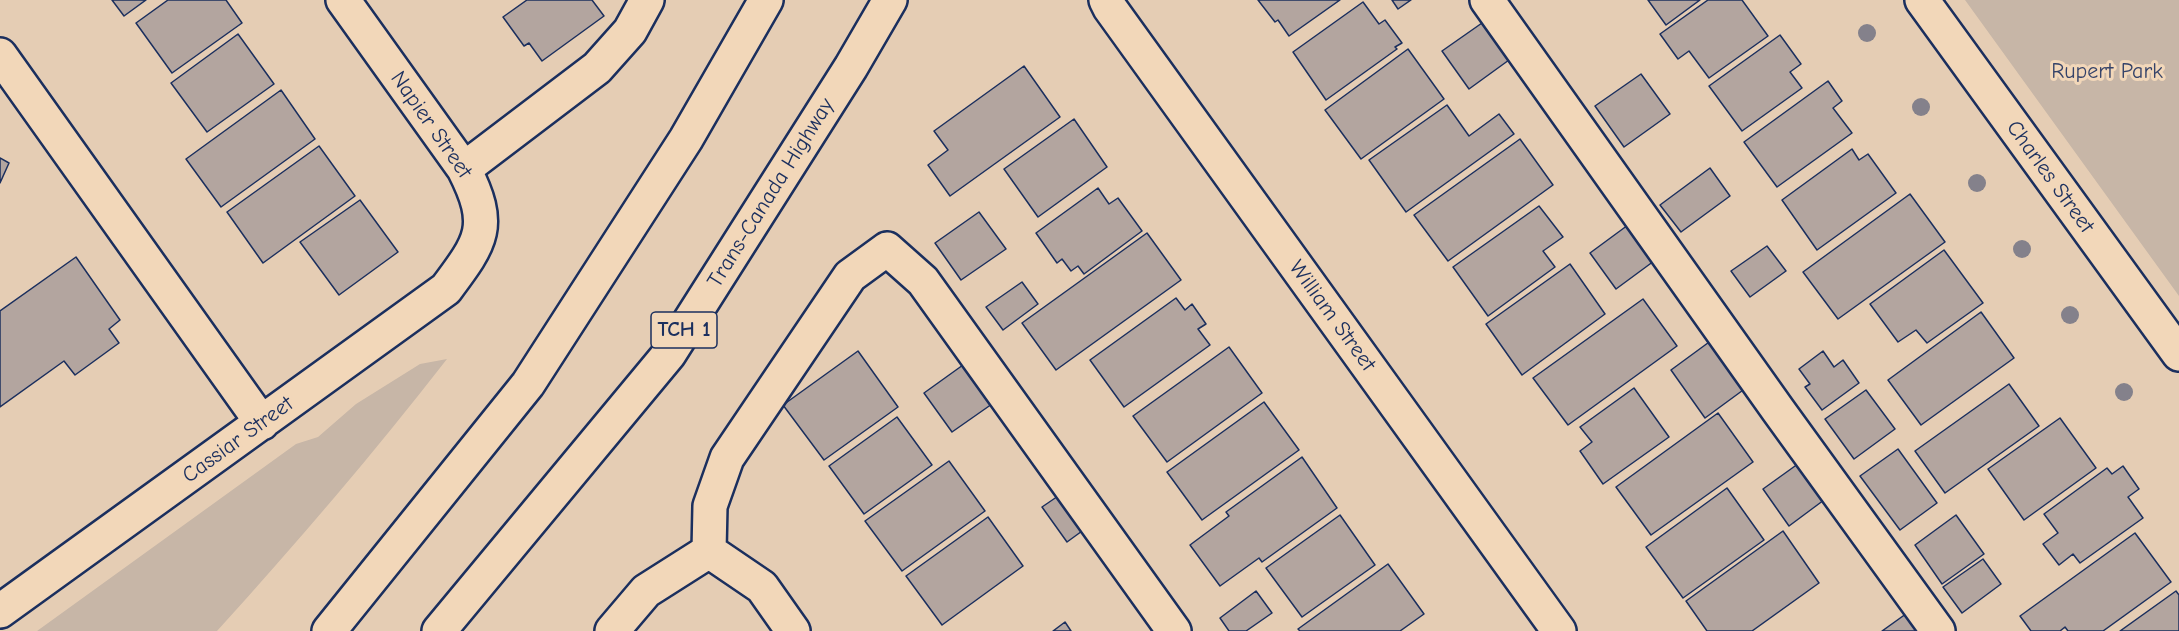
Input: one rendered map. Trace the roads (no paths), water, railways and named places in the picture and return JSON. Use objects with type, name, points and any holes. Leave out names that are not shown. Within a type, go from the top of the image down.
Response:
[{"type":"main road","name":"Napier Street","points":[[343,0],[464,169],[476,190],[482,210],[479,236],[468,260]]},
{"type":"main road","points":[[464,169],[597,68],[630,31],[647,0]]},
{"type":"main road","points":[[330,631],[528,384],[686,139],[766,0]]},
{"type":"main road","name":"Trans-Canada Highway","points":[[439,631],[669,354],[845,77],[890,0]]},
{"type":"main road","name":"William Street","points":[[1106,0],[1559,631]]},
{"type":"main road","points":[[1487,0],[1938,631]]},
{"type":"main road","name":"Charles Street","points":[[1922,0],[2179,354]]},
{"type":"main road","points":[[0,55],[262,423]]},
{"type":"main road","points":[[710,551],[710,506],[727,458],[850,276],[887,249],[922,281],[1174,631]]},
{"type":"main road","name":"Cassiar Street","points":[[0,611],[446,289],[468,260]]},
{"type":"main road","points":[[612,631],[646,591],[710,551]]},
{"type":"main road","points":[[710,551],[762,587],[794,631]]},
{"type":"main road","points":[[313,631],[373,577]]},
{"type":"park label","name":"Rupert Park","points":[[2107,72]]}]
